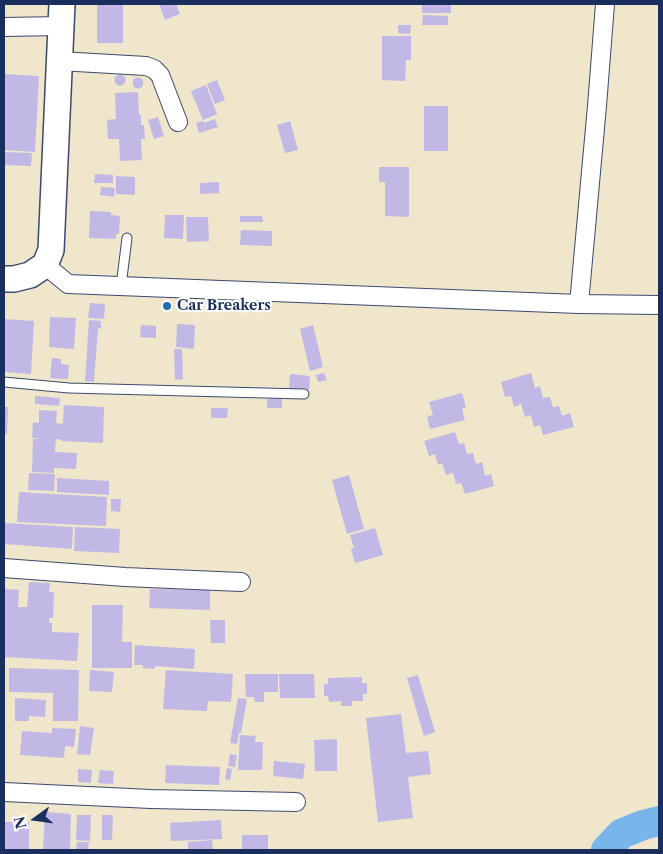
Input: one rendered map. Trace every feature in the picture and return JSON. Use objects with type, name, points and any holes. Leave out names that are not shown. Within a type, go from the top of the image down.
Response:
[{"type":"street","points":[[578,304],[605,4]]},
{"type":"street","points":[[4,27],[62,15],[51,250],[45,265],[30,275],[14,279],[4,279]]},
{"type":"street","points":[[60,61],[146,66],[154,69],[160,75],[178,122]]},
{"type":"street","points":[[45,265],[68,284],[578,304],[659,305]]},
{"type":"street","points":[[4,568],[125,577],[241,582]]},
{"type":"street","points":[[4,792],[151,799],[296,802]]},
{"type":"lane","points":[[121,286],[127,238]]},
{"type":"lane","points":[[4,382],[69,388],[304,394]]},
{"type":"building","points":[[97,4],[123,4],[123,43],[97,43]]},
{"type":"building","points":[[159,4],[176,4],[180,14],[165,20]]},
{"type":"building","points":[[422,4],[451,4],[451,13],[422,13]]},
{"type":"building","points":[[423,15],[448,16],[448,25],[422,25]]},
{"type":"building","points":[[398,25],[411,25],[410,34],[398,33]]},
{"type":"building","points":[[382,36],[411,36],[411,60],[406,60],[405,81],[382,80]]},
{"type":"building","points":[[4,74],[39,76],[35,152],[4,150]]},
{"type":"building","points":[[120,74],[126,80],[120,86],[114,80]]},
{"type":"building","points":[[138,77],[144,83],[138,89],[132,83]]},
{"type":"building","points":[[217,80],[225,100],[215,104],[207,84]]},
{"type":"building","points":[[206,85],[217,114],[203,120],[191,91]]},
{"type":"building","points":[[138,92],[139,115],[141,115],[141,125],[144,125],[145,139],[141,139],[142,160],[120,161],[119,139],[108,139],[107,120],[116,119],[115,93]]},
{"type":"building","points":[[424,106],[448,106],[448,151],[424,151]]},
{"type":"building","points":[[158,117],[164,136],[154,139],[148,120]]},
{"type":"building","points":[[215,119],[218,127],[199,133],[196,123],[203,121],[204,123]]},
{"type":"building","points":[[290,121],[298,150],[285,153],[277,125]]},
{"type":"building","points":[[4,152],[32,153],[31,166],[4,165]]},
{"type":"building","points":[[379,167],[409,167],[409,217],[385,216],[385,182],[379,182]]},
{"type":"building","points":[[95,174],[113,175],[113,183],[94,183]]},
{"type":"building","points":[[116,176],[135,177],[135,195],[116,194]]},
{"type":"building","points":[[219,182],[219,193],[200,194],[200,183]]},
{"type":"building","points":[[101,187],[115,188],[114,197],[100,195]]},
{"type":"building","points":[[90,211],[111,212],[111,215],[120,216],[119,234],[116,234],[116,239],[89,238]]},
{"type":"building","points":[[165,215],[184,215],[183,239],[164,238]]},
{"type":"building","points":[[240,216],[262,216],[263,222],[240,222]]},
{"type":"building","points":[[186,217],[208,217],[209,241],[187,242]]},
{"type":"building","points":[[241,230],[272,231],[272,246],[240,245]]},
{"type":"building","points":[[90,303],[105,304],[104,319],[88,318]]},
{"type":"building","points":[[50,317],[76,318],[74,349],[49,347]]},
{"type":"building","points":[[4,319],[34,321],[31,374],[4,372]]},
{"type":"building","points":[[89,320],[101,321],[101,329],[98,328],[94,382],[85,381]]},
{"type":"building","points":[[177,324],[195,325],[194,349],[176,347]]},
{"type":"building","points":[[141,325],[156,326],[156,338],[140,337]]},
{"type":"building","points":[[313,325],[323,367],[310,371],[300,329]]},
{"type":"building","points":[[174,349],[182,349],[183,379],[175,380]]},
{"type":"building","points":[[52,358],[61,359],[61,364],[69,365],[68,379],[50,378]]},
{"type":"building","points":[[324,373],[327,380],[318,382],[316,375]]},
{"type":"building","points":[[531,373],[535,388],[540,386],[543,398],[550,397],[553,407],[559,406],[562,416],[570,413],[574,427],[543,435],[540,425],[534,427],[531,415],[525,417],[521,404],[514,407],[511,396],[505,397],[501,382]]},
{"type":"building","points":[[290,374],[310,376],[309,390],[289,388]]},
{"type":"building","points":[[462,393],[466,407],[462,409],[465,420],[430,429],[427,417],[433,415],[429,402]]},
{"type":"building","points":[[35,396],[60,398],[59,406],[35,404]]},
{"type":"building","points":[[282,398],[282,408],[267,408],[267,399]]},
{"type":"building","points":[[64,405],[104,407],[103,443],[56,439],[55,452],[77,453],[76,469],[54,468],[54,473],[32,472],[33,439],[42,439],[32,438],[33,422],[39,423],[39,410],[57,411],[56,423],[63,424]]},
{"type":"building","points":[[4,407],[8,407],[7,434],[4,433]]},
{"type":"building","points":[[211,408],[228,408],[227,418],[211,418]]},
{"type":"building","points":[[455,432],[459,444],[464,443],[467,454],[473,453],[476,464],[482,462],[485,476],[491,474],[494,486],[465,494],[461,483],[456,484],[453,473],[446,475],[442,463],[438,465],[435,454],[429,456],[424,441]]},
{"type":"building","points":[[29,473],[55,474],[54,491],[28,490]]},
{"type":"building","points":[[349,475],[364,529],[347,534],[332,480]]},
{"type":"building","points":[[57,478],[109,481],[109,495],[57,492]]},
{"type":"building","points":[[19,492],[107,497],[106,526],[17,522]]},
{"type":"building","points":[[111,499],[121,499],[120,512],[111,511]]},
{"type":"building","points":[[4,523],[73,527],[72,549],[4,544]]},
{"type":"building","points":[[75,527],[120,529],[119,553],[74,551]]},
{"type":"building","points":[[375,528],[383,555],[355,563],[351,549],[354,548],[350,535]]},
{"type":"building","points":[[29,582],[50,583],[49,592],[54,592],[53,618],[49,618],[49,623],[52,623],[52,632],[79,633],[77,661],[4,657],[4,589],[19,590],[18,607],[27,607]]},
{"type":"building","points":[[150,589],[210,590],[210,610],[149,608]]},
{"type":"building","points":[[92,605],[123,605],[122,642],[132,642],[132,668],[92,668]]},
{"type":"building","points":[[210,620],[225,620],[225,643],[211,643]]},
{"type":"building","points":[[135,645],[195,649],[194,669],[155,666],[155,669],[143,668],[143,665],[134,665]]},
{"type":"building","points":[[9,668],[79,670],[78,721],[53,721],[53,693],[9,692]]},
{"type":"building","points":[[90,670],[114,672],[112,692],[89,691]]},
{"type":"building","points":[[166,670],[233,674],[231,702],[208,701],[207,711],[163,709]]},
{"type":"building","points":[[245,674],[278,674],[278,692],[264,692],[264,702],[255,702],[254,697],[246,697]]},
{"type":"building","points":[[279,674],[314,674],[315,698],[280,698]]},
{"type":"building","points":[[418,675],[435,732],[424,736],[407,678]]},
{"type":"building","points":[[362,677],[362,683],[367,683],[367,694],[363,694],[363,701],[352,701],[352,706],[341,706],[341,701],[329,702],[328,696],[324,696],[324,684],[328,684],[328,678]]},
{"type":"building","points":[[15,698],[46,700],[45,717],[29,716],[29,721],[15,721]]},
{"type":"building","points":[[238,698],[247,699],[241,733],[239,733],[237,744],[230,743]]},
{"type":"building","points":[[401,714],[406,753],[428,751],[431,774],[408,777],[413,818],[378,822],[366,718]]},
{"type":"building","points":[[80,726],[94,728],[90,755],[77,754]]},
{"type":"building","points":[[52,728],[76,729],[74,747],[65,746],[64,758],[20,755],[22,731],[52,733]]},
{"type":"building","points":[[240,735],[256,736],[255,742],[263,742],[262,770],[238,770]]},
{"type":"building","points":[[337,739],[337,771],[315,771],[314,740]]},
{"type":"building","points":[[230,754],[237,755],[235,767],[228,766]]},
{"type":"building","points":[[274,761],[305,764],[303,779],[273,776]]},
{"type":"building","points":[[166,765],[220,767],[219,785],[165,783]]},
{"type":"building","points":[[227,768],[232,769],[230,780],[225,779]]},
{"type":"building","points":[[78,769],[92,770],[91,783],[78,782]]},
{"type":"building","points":[[100,770],[114,771],[113,784],[98,783]]},
{"type":"building","points":[[45,812],[71,814],[70,850],[43,850]]},
{"type":"building","points":[[77,815],[91,815],[90,841],[76,840]]},
{"type":"building","points":[[102,815],[113,815],[112,840],[102,840]]},
{"type":"building","points":[[221,820],[222,839],[171,841],[170,823]]},
{"type":"building","points":[[4,822],[29,822],[29,850],[4,850]]},
{"type":"building","points":[[242,835],[268,835],[268,850],[242,850]]},
{"type":"building","points":[[212,840],[213,850],[188,850],[188,842]]},
{"type":"building","points":[[77,842],[89,842],[88,850],[76,850]]},
{"type":"waterway","points":[[606,850],[621,834],[659,821]]},
{"type":"place","name":"Car Breakers","points":[[167,306]]}]
